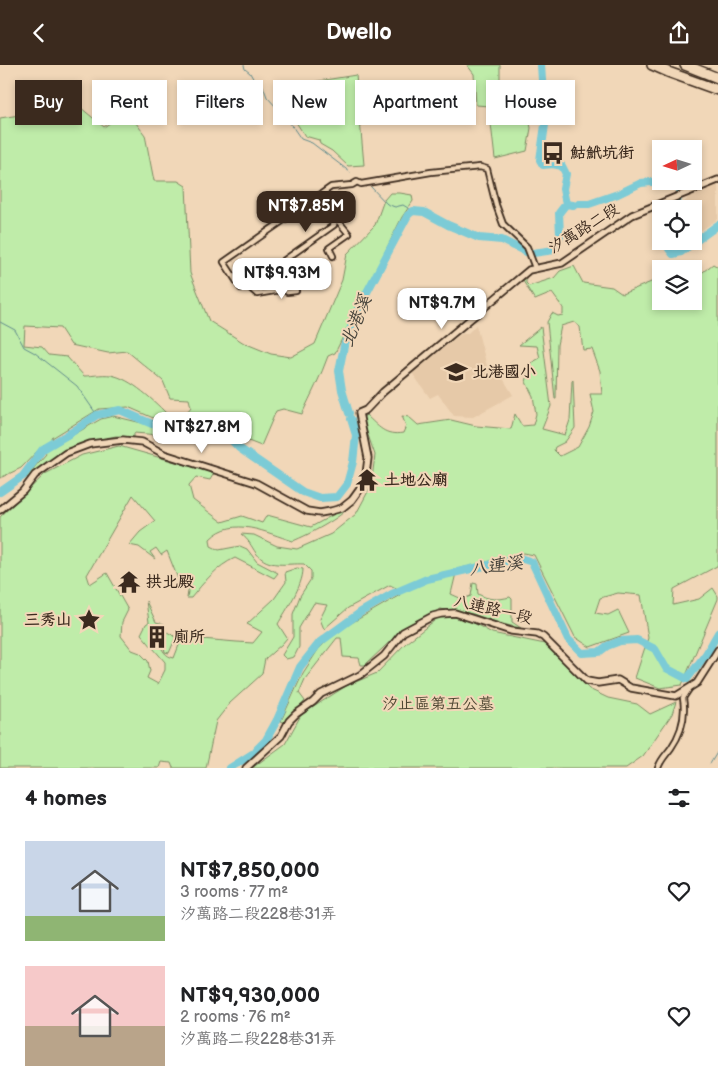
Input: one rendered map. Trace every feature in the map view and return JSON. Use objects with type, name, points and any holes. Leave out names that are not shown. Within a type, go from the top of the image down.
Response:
[{"type":"highway","points":[[652,65],[668,73],[718,90]]},
{"type":"highway","points":[[685,65],[718,77]]},
{"type":"street","points":[[335,219],[334,225],[283,261],[280,290],[257,294],[248,287],[242,288],[224,262],[331,187],[352,185],[357,182],[361,184],[368,183],[431,172],[480,167],[487,169],[502,224],[527,247],[535,268]]},
{"type":"street","name":"汐萬路二段","points":[[0,511],[23,491],[35,475],[66,453],[90,444],[124,441],[142,442],[164,454],[256,483],[307,511],[320,513],[342,508],[352,500],[365,482],[368,458],[360,413],[366,410],[383,392],[529,270],[562,263],[632,215],[718,180]]},
{"type":"street","points":[[314,199],[326,215],[339,222],[349,234],[329,248],[333,256]]},
{"type":"street","points":[[282,283],[287,292],[296,291]]},
{"type":"street","name":"八連路一段","points":[[246,768],[281,736],[289,721],[296,714],[313,702],[321,693],[360,675],[384,656],[403,632],[441,614],[455,613],[511,631],[536,634],[543,637],[587,681],[592,683],[618,680],[631,688],[676,696],[697,683],[718,650]]},
{"type":"street","points":[[658,768],[661,759],[679,736],[686,711],[683,698],[691,686]]},
{"type":"shaded area","points":[[718,184],[718,219],[702,230],[702,200],[686,200],[691,194]]},
{"type":"shaded area","name":"北港國小","points":[[476,325],[487,366],[484,369],[487,371],[495,365],[513,395],[473,417],[454,416],[438,394],[430,398],[412,373],[461,334],[468,333]]},
{"type":"green space","points":[[467,65],[500,65],[500,80],[486,80],[486,106],[476,105],[476,80],[474,80],[474,74]]},
{"type":"green space","points":[[356,75],[355,125],[360,125],[364,165],[348,166],[332,151],[320,144],[319,140],[305,136],[298,125],[345,125],[345,80],[325,80]]},
{"type":"green space","points":[[82,109],[92,117],[92,125],[102,125],[104,127],[107,125],[138,125],[145,135],[154,181],[178,181],[186,186],[190,273],[209,321],[244,343],[271,354],[291,357],[315,344],[342,280],[347,254],[375,225],[384,200],[390,193],[412,195],[413,201],[402,217],[335,353],[328,356],[302,414],[283,409],[276,411],[261,446],[238,437],[227,428],[186,426],[184,416],[191,407],[189,399],[170,398],[163,381],[127,351],[108,353],[71,345],[60,328],[25,326],[24,345],[42,347],[49,355],[67,357],[84,376],[115,376],[131,383],[173,420],[158,420],[128,407],[99,409],[52,438],[54,446],[101,419],[113,416],[175,431],[172,436],[134,433],[134,437],[116,436],[90,441],[30,478],[26,477],[46,454],[44,444],[21,468],[0,478],[0,118],[15,116],[15,125],[82,125]]},
{"type":"green space","points":[[491,125],[530,125],[527,151],[495,159]]},
{"type":"green space","points":[[713,264],[718,267],[718,563],[717,566],[674,589],[673,605],[699,599],[713,588],[718,599],[682,685],[660,688],[635,678],[648,638],[641,595],[618,593],[600,598],[595,613],[608,615],[618,610],[629,633],[590,647],[575,637],[534,555],[524,553],[457,569],[451,594],[462,599],[471,596],[473,583],[477,584],[478,594],[482,596],[494,599],[510,597],[512,599],[512,622],[521,628],[473,614],[440,609],[400,632],[365,665],[361,665],[359,658],[343,657],[341,638],[337,638],[305,679],[299,693],[305,701],[285,723],[281,721],[303,673],[318,650],[334,633],[400,595],[398,589],[390,585],[348,608],[324,629],[320,619],[327,605],[314,603],[299,628],[299,647],[294,657],[286,659],[282,655],[293,637],[293,614],[300,596],[311,579],[311,571],[304,564],[278,564],[266,561],[256,553],[241,534],[254,535],[277,546],[297,549],[331,534],[356,514],[371,486],[375,455],[362,418],[366,415],[383,430],[397,434],[403,433],[406,426],[402,416],[409,417],[418,425],[451,420],[476,426],[511,429],[515,414],[522,426],[533,425],[536,414],[533,396],[526,382],[531,363],[540,358],[537,346],[519,345],[541,327],[551,406],[542,429],[565,435],[570,420],[573,380],[575,428],[565,442],[555,447],[554,450],[560,456],[578,447],[589,427],[594,412],[590,394],[602,394],[600,371],[592,349],[583,350],[580,327],[574,322],[561,326],[557,345],[555,399],[547,322],[552,313],[558,316],[563,315],[563,308],[552,293],[535,300],[523,281],[526,279],[526,283],[529,286],[554,278],[560,271],[574,266],[583,283],[612,287],[622,294],[652,282],[652,310],[702,310],[702,273]]},
{"type":"green space","points":[[119,446],[214,473],[210,480],[196,477],[189,485],[193,500],[222,522],[242,516],[262,523],[267,515],[311,527],[351,505],[332,521],[293,541],[250,528],[229,528],[219,532],[210,539],[211,546],[219,550],[240,546],[247,549],[257,562],[278,573],[274,578],[235,558],[228,561],[206,580],[191,598],[187,598],[189,585],[178,579],[167,551],[161,555],[156,548],[150,552],[155,559],[139,547],[129,545],[140,532],[155,521],[133,495],[87,575],[90,584],[107,573],[128,610],[122,622],[121,636],[132,650],[140,653],[148,661],[150,671],[147,678],[158,684],[165,670],[165,662],[141,634],[149,622],[146,601],[156,622],[164,624],[165,628],[153,629],[155,642],[159,643],[168,656],[174,658],[181,640],[186,638],[253,643],[262,632],[247,624],[274,599],[286,582],[285,572],[297,568],[303,569],[297,590],[278,624],[287,638],[265,659],[262,674],[230,703],[216,721],[206,768],[173,768],[171,763],[161,762],[159,768],[0,768],[0,517],[45,474],[82,455]]},
{"type":"green space","name":"汐止區第五公墓","points":[[439,617],[455,617],[470,621],[492,633],[545,644],[589,689],[608,698],[637,704],[650,714],[676,702],[672,714],[643,756],[626,768],[252,768],[285,744],[301,715],[346,686],[377,673],[406,643]]},
{"type":"green space","points":[[167,632],[176,637],[169,653],[165,652],[162,639]]},
{"type":"waterway","points":[[244,65],[255,82],[263,86],[267,97],[288,120],[301,139],[312,143],[350,172]]},
{"type":"waterway","points":[[541,65],[545,125],[540,160],[543,165],[553,164],[562,166],[566,174],[563,189],[566,204]]},
{"type":"waterway","name":"北港溪","points":[[579,204],[589,204],[618,194],[641,183],[652,182]]},
{"type":"waterway","points":[[371,187],[387,204],[395,207],[403,205],[413,211]]},
{"type":"waterway","name":"北港溪","points":[[533,253],[554,250],[560,235],[559,213],[566,204],[573,205]]},
{"type":"waterway","name":"北港溪","points":[[349,413],[339,371],[344,346],[358,309],[408,215],[413,211],[424,212],[479,238],[502,240],[526,252]]},
{"type":"waterway","name":"北港溪","points":[[702,237],[718,225]]},
{"type":"waterway","name":"北港溪","points":[[670,250],[673,254],[684,250]]},
{"type":"waterway","points":[[0,322],[15,330],[24,347],[35,353],[77,386],[97,415]]},
{"type":"waterway","name":"北港溪","points":[[0,492],[23,476],[43,449],[97,415],[120,410],[152,424],[179,427]]},
{"type":"waterway","name":"北港溪","points":[[183,428],[227,435],[239,448],[303,492],[320,498],[337,497],[347,484],[353,462],[356,435],[351,419]]},
{"type":"waterway","name":"八連溪","points":[[257,749],[266,740],[277,720],[300,667],[320,642],[361,612],[392,594],[427,579],[506,561],[523,559],[532,562],[568,639],[582,653],[599,652],[607,646],[620,641],[637,640],[655,649],[666,668],[687,679],[706,654],[718,633]]},
{"type":"waterway","points":[[710,764],[718,751]]},
{"type":"waterway","name":"八連溪","points":[[230,768],[252,754]]},
{"type":"place","name":"鮕鮘坑街","points":[[553,153]]},
{"type":"place","name":"北港國小","points":[[456,372]]},
{"type":"place","name":"土地公廟","points":[[367,480]]},
{"type":"place","name":"拱北殿","points":[[129,582]]},
{"type":"place","name":"三秀山","points":[[89,620]]},
{"type":"place","name":"廁所","points":[[157,637]]}]
